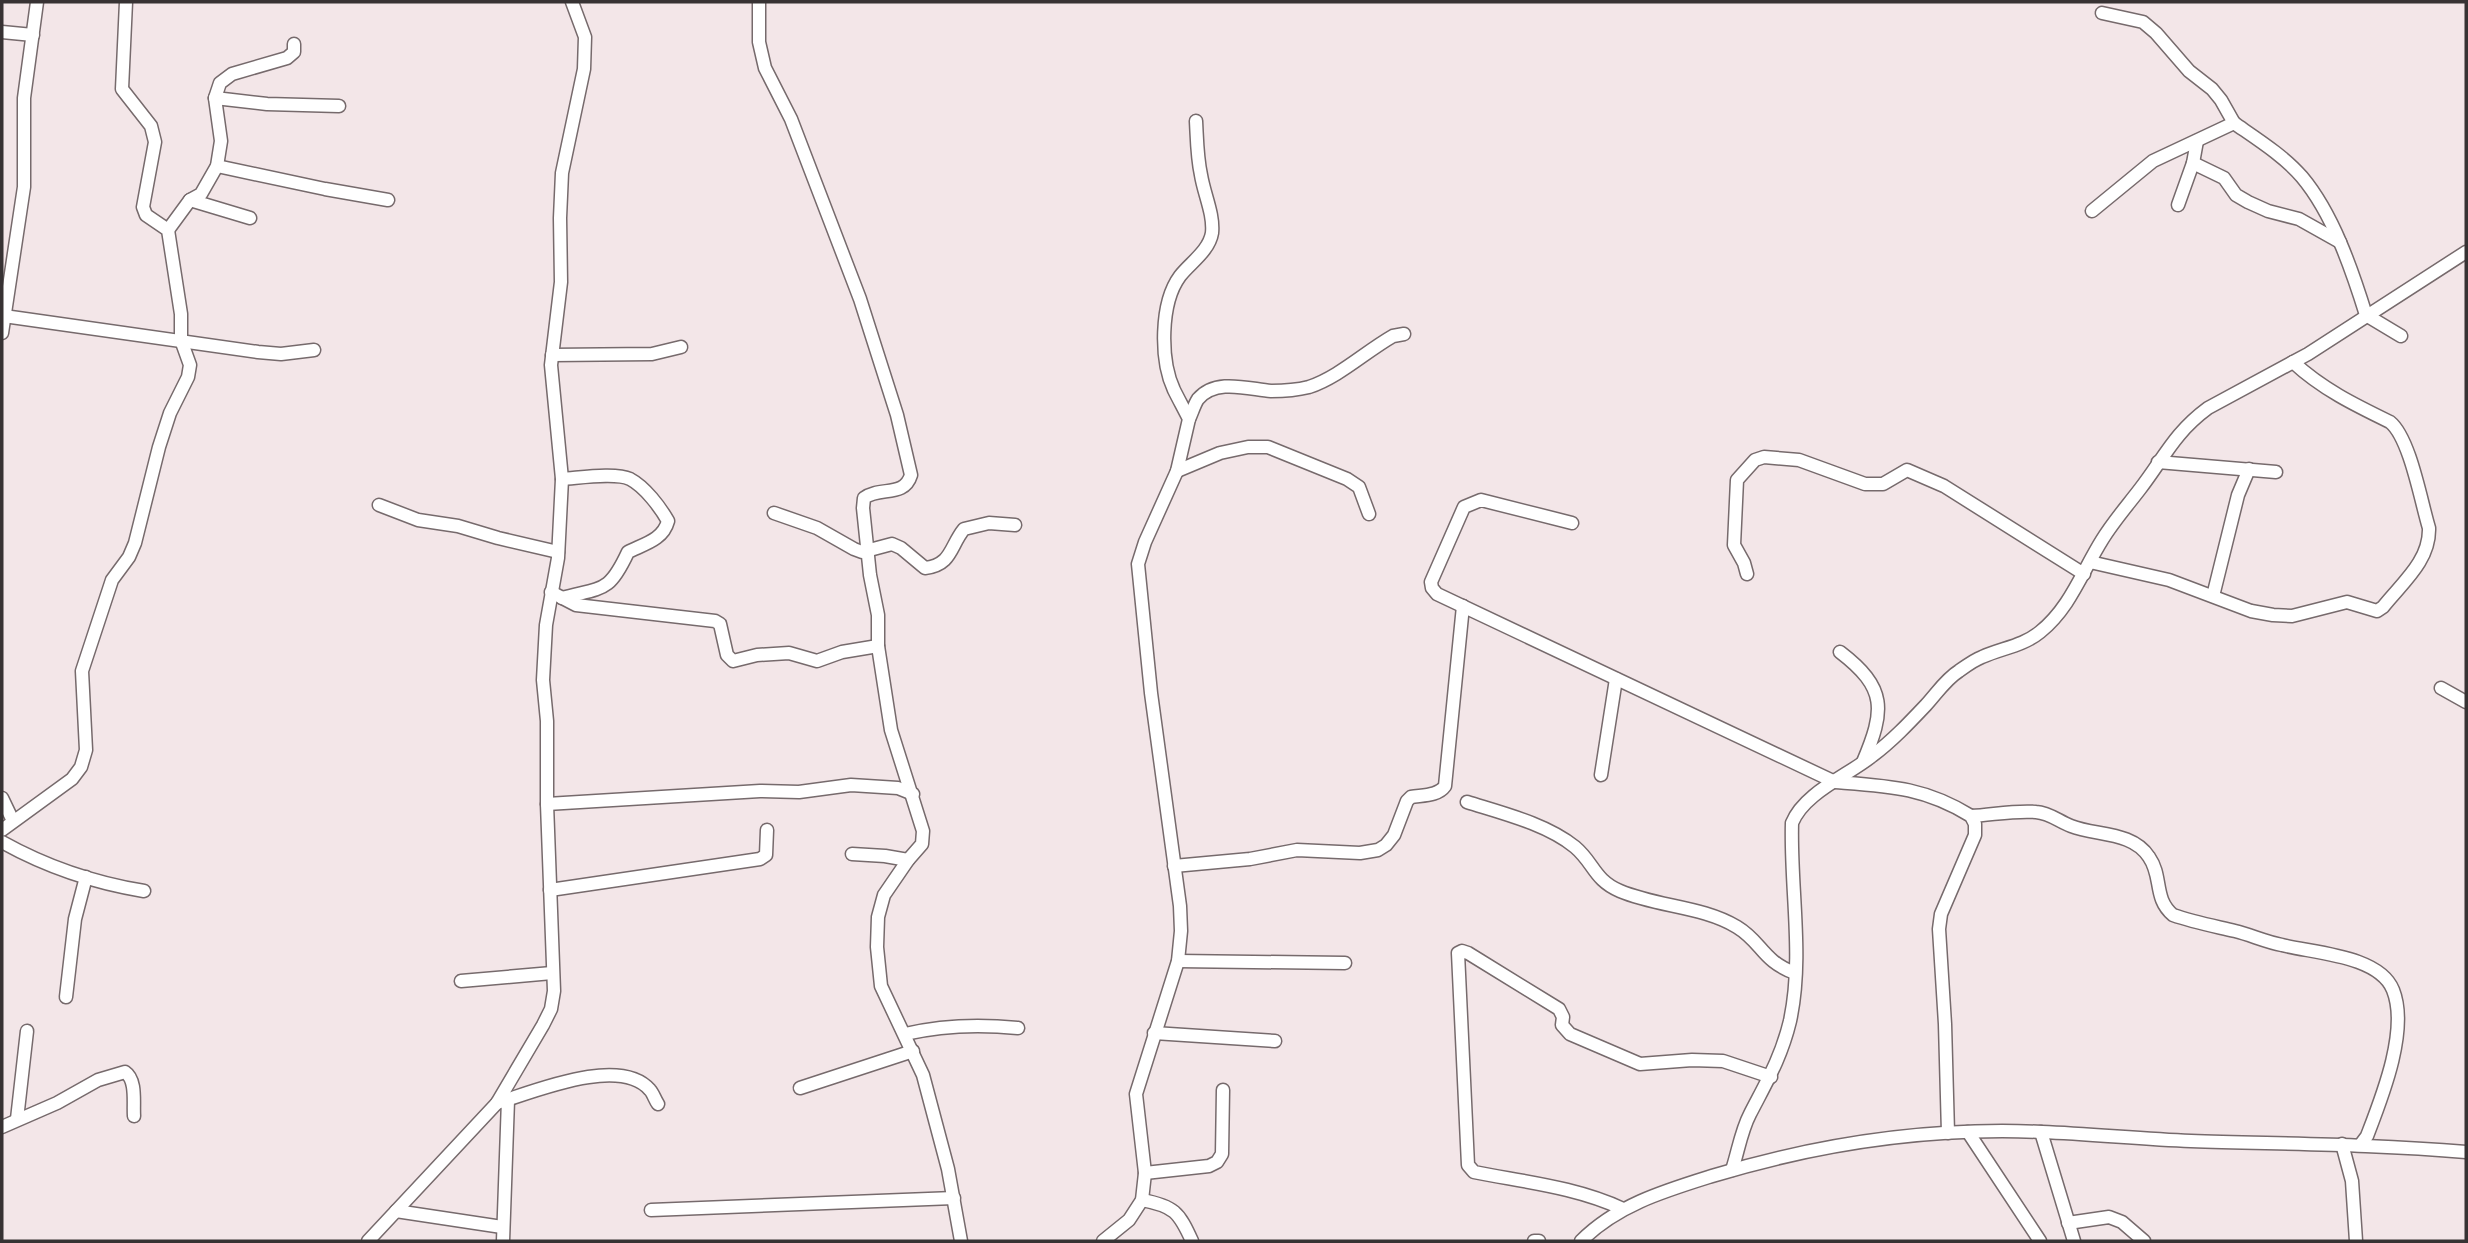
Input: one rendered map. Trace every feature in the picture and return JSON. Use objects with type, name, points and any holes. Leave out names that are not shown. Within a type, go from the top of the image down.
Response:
[{"type":"street","points":[[2,333],[24,187],[24,98],[37,2]]},
{"type":"street","points":[[126,2],[122,89],[151,126],[155,142],[144,207],[146,215],[168,230]]},
{"type":"street","points":[[368,1241],[503,1101],[551,1009],[554,991],[547,804],[547,721],[543,680],[546,625],[557,595],[562,479],[552,355],[561,282],[562,173],[584,69],[585,37],[572,2]]},
{"type":"street","points":[[759,2],[759,43],[765,68],[791,120],[860,299],[897,415],[911,475],[908,484],[899,489],[870,493],[864,498],[867,550],[878,615],[878,646],[891,730],[923,831],[922,844],[884,895],[878,917],[877,947],[881,986],[923,1075],[954,1198],[961,1241]]},
{"type":"street","points":[[2102,13],[2143,22],[2157,33],[2189,71],[2212,89],[2234,123],[2302,177],[2340,242],[2366,315],[2401,336]]},
{"type":"street","points":[[2,32],[33,35]]},
{"type":"street","points":[[2,830],[72,779],[81,767],[86,750],[82,671],[112,580],[135,543],[170,413],[188,377],[190,365],[180,340],[181,314],[168,230],[190,200],[201,194],[217,166],[221,141],[215,97],[219,83],[232,74],[287,58],[293,52],[294,44]]},
{"type":"street","points":[[215,97],[267,104],[339,106]]},
{"type":"street","points":[[1189,419],[1168,372],[1165,352],[1166,307],[1170,292],[1180,276],[1211,237],[1212,224],[1201,178],[1196,121]]},
{"type":"street","points":[[2092,211],[2153,161],[2234,123]]},
{"type":"street","points":[[2178,205],[2193,163],[2197,141]]},
{"type":"street","points":[[2193,163],[2224,178],[2236,195],[2248,202],[2268,211],[2300,219],[2340,242]]},
{"type":"street","points":[[217,166],[326,190],[388,200]]},
{"type":"street","points":[[190,200],[250,218]]},
{"type":"street","points":[[1732,1170],[1750,1114],[1771,1077],[1790,1020],[1795,973],[1792,823],[1805,801],[1863,763],[1898,734],[1956,673],[1982,657],[2021,644],[2054,620],[2084,574],[2106,533],[2142,488],[2180,432],[2200,414],[2293,362],[2466,252]]},
{"type":"street","points":[[4,316],[258,352],[281,354],[313,350]]},
{"type":"street","points":[[1103,1241],[1129,1220],[1142,1200],[1145,1173],[1136,1094],[1178,961],[1181,931],[1151,693],[1138,564],[1145,542],[1177,471],[1189,419],[1197,400],[1218,388],[1238,386],[1271,391],[1310,386],[1333,375],[1393,336],[1404,334]]},
{"type":"street","points":[[552,355],[652,354],[681,347]]},
{"type":"street","points":[[2090,562],[2169,580],[2251,611],[2273,615],[2292,616],[2347,602],[2377,611],[2417,567],[2429,539],[2429,528],[2405,443],[2397,428],[2390,422],[2335,395],[2312,380],[2293,362]]},
{"type":"street","points":[[1177,471],[1220,453],[1248,447],[1268,447],[1347,479],[1359,487],[1369,513]]},
{"type":"street","points":[[1747,574],[1734,545],[1737,480],[1746,468],[1763,457],[1799,460],[1865,484],[1883,484],[1907,470],[1916,472],[1944,486],[2084,574]]},
{"type":"street","points":[[2158,461],[2276,472]]},
{"type":"street","points":[[2213,596],[2238,495],[2249,470]]},
{"type":"street","points":[[557,595],[592,592],[603,587],[621,570],[628,552],[653,541],[662,534],[668,522],[657,505],[632,480],[624,477],[562,479]]},
{"type":"street","points":[[1572,523],[1481,500],[1464,507],[1431,582],[1432,588],[1437,594],[1835,782],[1902,787],[1924,793],[1971,816],[2033,812],[2047,814],[2071,826],[2119,836],[2140,848],[2150,858],[2157,876],[2161,902],[2173,915],[2280,945],[2354,960],[2375,970],[2392,987],[2398,1017],[2397,1034],[2389,1071],[2367,1136],[2361,1144]]},
{"type":"street","points":[[379,505],[418,520],[458,526],[558,552]]},
{"type":"street","points":[[774,513],[817,528],[862,552],[892,544],[925,568],[943,562],[953,551],[964,529],[989,523],[1015,526]]},
{"type":"street","points":[[557,595],[576,605],[715,621],[720,624],[727,655],[733,661],[757,655],[789,653],[817,661],[842,652],[878,646]]},
{"type":"street","points":[[1174,866],[1250,859],[1297,850],[1360,853],[1378,850],[1387,845],[1394,835],[1407,801],[1411,797],[1441,792],[1446,786],[1463,606]]},
{"type":"street","points":[[1840,652],[1870,679],[1877,693],[1879,710],[1874,737],[1863,763]]},
{"type":"street","points":[[1601,775],[1616,679]]},
{"type":"street","points":[[2441,688],[2466,702]]},
{"type":"street","points":[[547,804],[799,792],[851,785],[898,788],[913,794]]},
{"type":"street","points":[[2,798],[13,821]]},
{"type":"street","points":[[1467,802],[1519,818],[1563,838],[1577,849],[1601,881],[1621,891],[1720,919],[1740,928],[1769,960],[1795,973]]},
{"type":"street","points":[[1948,1133],[1945,1024],[1938,929],[1941,914],[1975,835],[1975,824],[1971,816]]},
{"type":"street","points":[[550,890],[761,859],[768,849],[767,830]]},
{"type":"street","points":[[2,842],[22,853],[86,877],[120,888],[144,891]]},
{"type":"street","points":[[852,854],[908,860]]},
{"type":"street","points":[[66,997],[75,919],[86,877]]},
{"type":"street","points":[[1623,1209],[1602,1199],[1550,1185],[1474,1172],[1468,1165],[1458,953],[1468,953],[1559,1009],[1563,1017],[1562,1025],[1570,1034],[1640,1064],[1692,1060],[1723,1061],[1771,1077]]},
{"type":"street","points":[[1178,961],[1345,963]]},
{"type":"street","points":[[461,981],[552,973]]},
{"type":"street","points":[[905,1034],[934,1027],[981,1024],[1018,1028]]},
{"type":"street","points":[[17,1119],[27,1031]]},
{"type":"street","points":[[1154,1033],[1275,1041]]},
{"type":"street","points":[[800,1088],[913,1051]]},
{"type":"street","points":[[2,1126],[57,1103],[98,1080],[125,1072],[130,1075],[132,1082],[134,1116]]},
{"type":"street","points":[[503,1101],[582,1078],[608,1075],[637,1081],[649,1089],[658,1104]]},
{"type":"street","points":[[1145,1173],[1209,1166],[1217,1162],[1222,1154],[1223,1090]]},
{"type":"street","points":[[503,1101],[503,1241]]},
{"type":"street","points":[[1968,1132],[2040,1241]]},
{"type":"street","points":[[1581,1241],[1596,1226],[1646,1198],[1732,1170],[1825,1148],[1948,1133],[2041,1132],[2175,1140],[2361,1144],[2466,1152]]},
{"type":"street","points":[[2041,1132],[2074,1241]]},
{"type":"street","points":[[2342,1144],[2351,1181],[2356,1241]]},
{"type":"street","points":[[651,1210],[954,1198]]},
{"type":"street","points":[[1142,1200],[1160,1203],[1175,1210],[1181,1216],[1192,1241]]},
{"type":"street","points":[[396,1211],[502,1227]]},
{"type":"street","points":[[2068,1223],[2109,1217],[2122,1222],[2144,1241]]}]
